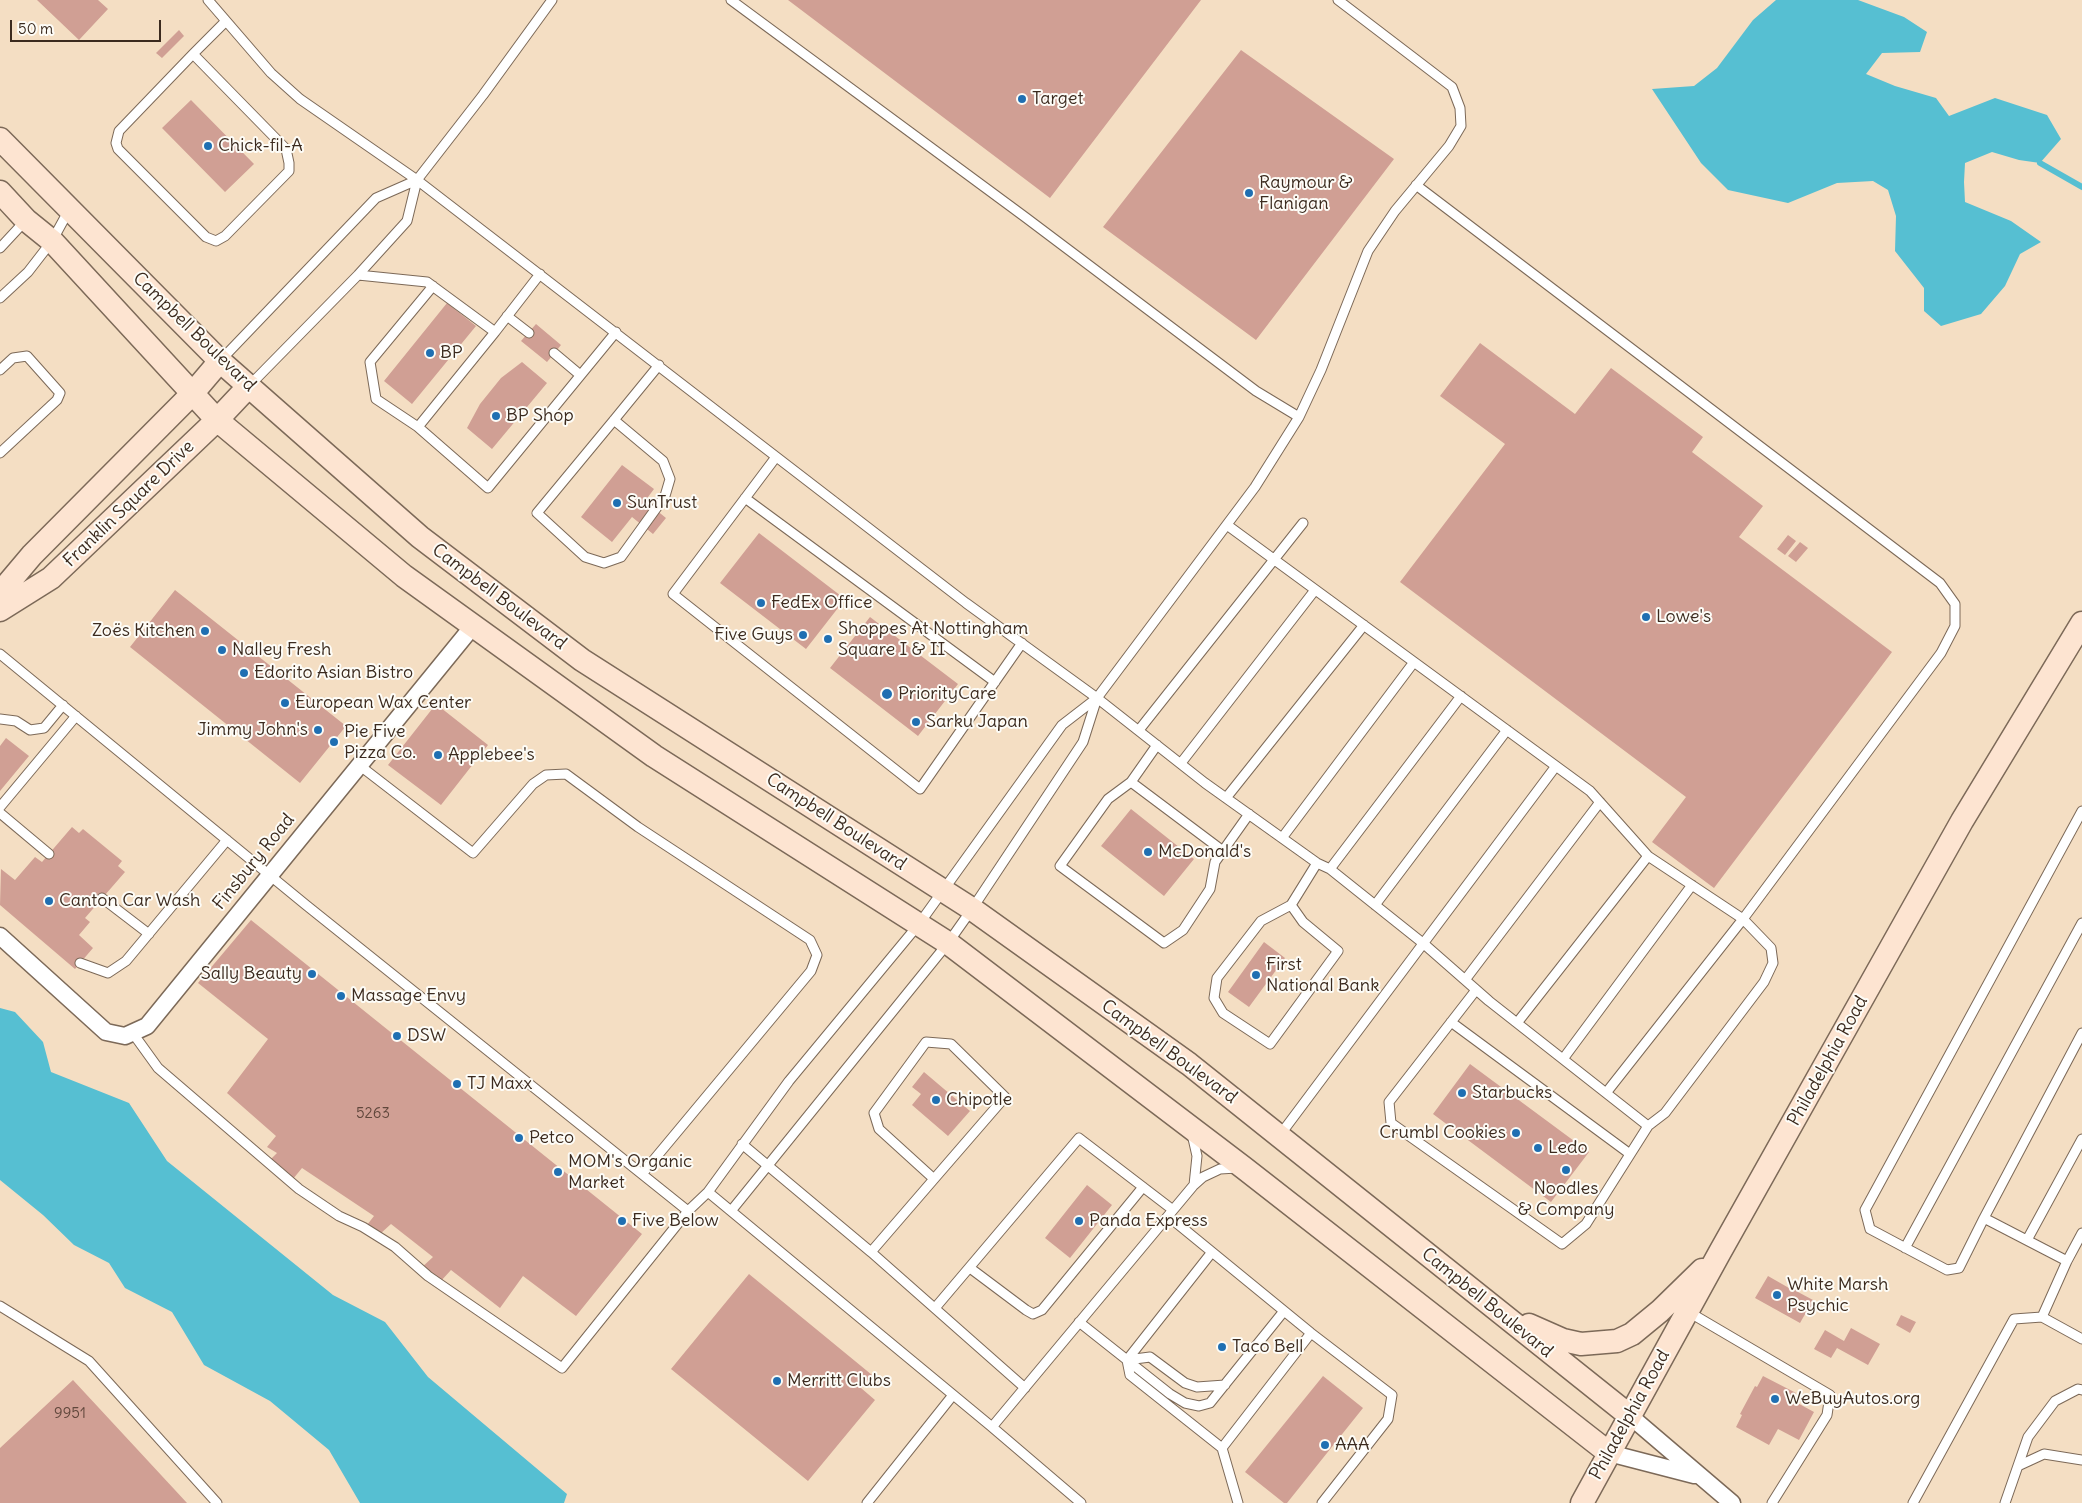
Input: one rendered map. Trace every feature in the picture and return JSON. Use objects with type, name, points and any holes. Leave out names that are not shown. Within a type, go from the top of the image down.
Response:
[{"type":"main road","name":"Campbell Boulevard","points":[[0,139],[220,361],[420,537],[582,660],[972,909],[1189,1064],[1630,1416]]},
{"type":"main road","name":"Campbell Boulevard","points":[[0,192],[26,220],[52,241],[217,420],[404,576],[654,756],[948,942],[1190,1126],[1609,1453]]},
{"type":"main road","name":"Franklin Square Drive","points":[[0,593],[32,555],[192,394],[220,361]]},
{"type":"main road","name":"Franklin Square Drive","points":[[0,610],[51,578],[217,420],[249,386]]},
{"type":"main road","name":"Philadelphia Road","points":[[1582,1503],[1687,1311],[1962,822],[2082,623]]},
{"type":"main road","points":[[1490,1306],[1563,1340],[1581,1344],[1617,1340],[1632,1334],[1660,1311],[1720,1252]]},
{"type":"street","name":"Finsbury Road","points":[[132,1032],[147,1026],[473,626]]},
{"type":"street","points":[[0,936],[106,1032],[125,1036],[132,1032]]},
{"type":"street","name":"Campbell Boulevard","points":[[1630,1416],[1698,1476],[1732,1503]]},
{"type":"street","name":"Campbell Boulevard","points":[[1609,1453],[1698,1476]]},
{"type":"lane","points":[[208,0],[271,73],[300,99],[417,180],[776,457],[1022,644],[1097,698],[1226,798],[1317,863],[1330,869],[1424,944],[1476,990],[1648,1126]]},
{"type":"lane","points":[[249,386],[358,275],[406,221],[417,180],[484,95],[552,0]]},
{"type":"lane","points":[[731,0],[1018,211],[1256,391],[1299,417]]},
{"type":"lane","points":[[132,1032],[158,1068],[299,1189],[339,1216],[364,1227],[395,1247],[428,1276],[562,1368],[688,1211],[708,1192],[789,1081],[919,924],[1062,725],[1097,698],[1255,487],[1299,417],[1321,370],[1368,251],[1395,211],[1450,146],[1461,126],[1460,108],[1452,87],[1338,0]]},
{"type":"lane","points":[[194,54],[286,149],[290,163],[289,171],[225,236],[216,241],[206,237],[118,149],[116,143],[120,131],[194,54],[226,21]]},
{"type":"lane","points":[[220,361],[376,198],[417,180]]},
{"type":"lane","points":[[1416,185],[1940,583],[1955,604],[1955,626],[1941,652],[1743,920],[1606,1093]]},
{"type":"lane","points":[[0,298],[28,272],[52,241],[69,210]]},
{"type":"lane","points":[[0,248],[26,220]]},
{"type":"lane","points":[[418,427],[540,274]]},
{"type":"lane","points":[[358,275],[430,284],[495,332]]},
{"type":"lane","points":[[430,284],[370,362],[376,399],[418,427],[488,488],[616,332]]},
{"type":"lane","points":[[507,316],[529,333]]},
{"type":"lane","points":[[554,353],[580,374]]},
{"type":"lane","points":[[0,370],[13,358],[27,356],[60,393],[57,400],[0,453]]},
{"type":"lane","points":[[614,420],[663,461],[670,479],[665,496],[621,557],[604,563],[585,557],[536,513],[659,365]]},
{"type":"lane","points":[[776,457],[673,594],[920,789],[1022,644]]},
{"type":"lane","points":[[745,498],[995,682]]},
{"type":"lane","points":[[1139,730],[1303,522]]},
{"type":"lane","points":[[1227,525],[1590,791],[1648,856],[1743,920],[1771,948],[1773,963],[1764,982],[1665,1113],[1648,1126],[1586,1224],[1562,1244],[1391,1122],[1389,1102],[1476,990]]},
{"type":"lane","points":[[1181,763],[1315,590]]},
{"type":"lane","points":[[1226,798],[1364,625]]},
{"type":"lane","points":[[0,654],[269,876],[688,1211]]},
{"type":"lane","points":[[1282,838],[1414,662]]},
{"type":"lane","points":[[1330,869],[1461,696]]},
{"type":"lane","points":[[731,1212],[948,942],[972,909],[1083,742],[1097,698]]},
{"type":"lane","points":[[0,718],[16,721],[30,730],[44,728],[63,705]]},
{"type":"lane","points":[[0,808],[76,716]]},
{"type":"lane","points":[[1375,905],[1507,730]]},
{"type":"lane","points":[[1157,744],[1131,782],[1108,799],[1060,866],[1164,943],[1183,930],[1210,889],[1215,862],[1249,814]]},
{"type":"lane","points":[[359,765],[473,853],[534,784],[546,774],[566,774],[638,827],[810,940],[817,955],[811,971],[642,1174]]},
{"type":"lane","points":[[1280,1136],[1556,766]]},
{"type":"lane","points":[[1131,782],[1223,851]]},
{"type":"lane","points":[[1465,980],[1600,802]]},
{"type":"lane","points":[[2082,811],[1865,1210],[1870,1229],[1947,1270],[1959,1268],[2082,1033]]},
{"type":"lane","points":[[0,813],[49,854]]},
{"type":"lane","points":[[80,963],[108,973],[126,961],[227,840]]},
{"type":"lane","points":[[1517,1023],[1648,856]]},
{"type":"lane","points":[[1290,905],[1303,922],[1338,951],[1270,1044],[1223,1013],[1214,998],[1217,978],[1262,921],[1290,905],[1317,863]]},
{"type":"lane","points":[[1563,1059],[1692,886]]},
{"type":"lane","points":[[102,898],[149,934]]},
{"type":"lane","points":[[1905,1248],[2082,923]]},
{"type":"lane","points":[[1451,1022],[1630,1154]]},
{"type":"lane","points":[[871,1252],[934,1179],[1005,1096],[951,1044],[926,1042],[874,1113],[879,1129],[934,1179]]},
{"type":"lane","points":[[1190,1126],[1198,1156],[1193,1186]]},
{"type":"lane","points":[[935,1308],[1079,1138],[1143,1187],[1212,1252],[1311,1333],[1392,1395],[1388,1420],[1322,1503]]},
{"type":"lane","points":[[2028,1240],[2082,1138]]},
{"type":"lane","points":[[742,1144],[871,1252],[1025,1388]]},
{"type":"lane","points":[[992,1427],[1193,1186],[1203,1177],[1220,1169],[1244,1168]]},
{"type":"lane","points":[[970,1268],[1026,1310],[1033,1314],[1042,1310],[1143,1187]]},
{"type":"lane","points":[[708,1192],[1081,1503]]},
{"type":"lane","points":[[1984,1218],[2067,1261]]},
{"type":"lane","points":[[2042,1317],[2067,1261],[2082,1233]]},
{"type":"lane","points":[[1212,1252],[1127,1360],[1130,1375],[1222,1448],[1238,1503]]},
{"type":"lane","points":[[2,1310],[89,1361],[217,1503]]},
{"type":"lane","points":[[1079,1322],[1185,1403],[1199,1406],[1210,1403],[1284,1311]]},
{"type":"lane","points":[[1687,1311],[1830,1395],[1826,1414],[1772,1503]]},
{"type":"lane","points":[[1912,1503],[2014,1319],[2042,1317],[2082,1339]]},
{"type":"lane","points":[[1222,1448],[1311,1333]]},
{"type":"lane","points":[[1127,1360],[1150,1356],[1185,1383],[1197,1387],[1225,1385]]},
{"type":"lane","points":[[2005,1503],[2028,1437],[2055,1401],[2078,1389],[2082,1390]]},
{"type":"lane","points":[[867,1503],[952,1394]]},
{"type":"lane","points":[[2018,1466],[2044,1454],[2082,1460]]},
{"type":"water","points":[[1776,0],[1858,0],[1904,17],[1927,32],[1920,52],[1882,53],[1866,74],[1895,86],[1936,98],[1949,116],[1995,98],[2047,115],[2061,139],[2040,163],[2019,160],[1992,152],[1965,163],[1965,202],[2011,221],[2041,242],[2020,254],[2005,286],[1981,314],[1941,326],[1924,311],[1924,288],[1895,251],[1896,216],[1888,190],[1873,181],[1837,183],[1788,203],[1728,190],[1701,163],[1652,89],[1694,86],[1717,68],[1753,20]]},
{"type":"water","points":[[0,1008],[15,1012],[43,1042],[51,1072],[129,1103],[167,1161],[333,1295],[385,1322],[428,1377],[567,1494],[564,1503],[360,1503],[329,1450],[270,1401],[204,1365],[172,1312],[125,1288],[109,1263],[74,1245],[43,1215],[0,1180]]},
{"type":"building","points":[[37,0],[98,0],[108,9],[79,40]]},
{"type":"building","name":"Target","points":[[788,0],[1201,0],[1050,198]]},
{"type":"building","points":[[179,30],[184,36],[162,58],[156,53]]},
{"type":"building","name":"Raymour & Flanigan","points":[[1241,50],[1394,159],[1256,340],[1103,227]]},
{"type":"building","name":"Chick-fil-A","points":[[191,100],[254,164],[225,192],[162,128]]},
{"type":"building","name":"BP","points":[[447,303],[476,326],[412,404],[384,381]]},
{"type":"building","points":[[536,324],[561,345],[547,362],[521,341]]},
{"type":"building","name":"Lowe's","points":[[1480,343],[1575,414],[1611,368],[1703,437],[1692,452],[1763,506],[1739,537],[1892,652],[1714,888],[1652,842],[1686,797],[1400,582],[1505,444],[1440,396]]},
{"type":"building","name":"BP Shop","points":[[522,362],[547,383],[492,449],[467,428],[480,404],[501,378]]},
{"type":"building","name":"SunTrust","points":[[622,465],[654,489],[645,501],[666,518],[653,534],[632,517],[612,542],[581,517]]},
{"type":"building","points":[[759,533],[845,599],[806,649],[720,583]]},
{"type":"building","points":[[1788,535],[1796,541],[1785,555],[1777,549]]},
{"type":"building","points":[[1800,542],[1808,548],[1796,562],[1788,556]]},
{"type":"building","points":[[175,590],[346,726],[300,783],[130,647]]},
{"type":"building","points":[[870,617],[958,684],[918,736],[830,668]]},
{"type":"building","name":"Applebee's","points":[[436,704],[488,745],[441,805],[388,765]]},
{"type":"building","points":[[6,738],[29,756],[0,791],[0,746]]},
{"type":"building","name":"McDonald's","points":[[1131,809],[1194,859],[1164,896],[1101,846]]},
{"type":"building","name":"Canton Car Wash","points":[[72,827],[79,833],[83,829],[122,861],[118,866],[125,872],[85,918],[90,922],[79,935],[93,948],[75,969],[0,905],[1,869],[15,880],[35,857],[42,862]]},
{"type":"building","points":[[251,920],[642,1234],[576,1316],[523,1276],[500,1308],[451,1270],[440,1282],[420,1269],[433,1257],[391,1224],[380,1234],[367,1225],[374,1216],[302,1168],[293,1179],[269,1161],[277,1153],[267,1147],[276,1136],[227,1093],[268,1039],[198,983]]},
{"type":"building","name":"First National Bank","points":[[1264,942],[1285,958],[1249,1007],[1228,992]]},
{"type":"building","points":[[1470,1064],[1589,1152],[1551,1202],[1433,1114]]},
{"type":"building","name":"Chipotle","points":[[924,1072],[970,1111],[948,1136],[912,1105],[921,1094],[912,1087]]},
{"type":"building","name":"Panda Express","points":[[1087,1185],[1112,1205],[1070,1258],[1045,1238]]},
{"type":"building","name":"Merritt Clubs","points":[[749,1274],[872,1375],[861,1388],[875,1400],[808,1481],[671,1369]]},
{"type":"building","points":[[1768,1276],[1789,1288],[1790,1286],[1799,1290],[1798,1292],[1813,1300],[1811,1303],[1814,1305],[1810,1310],[1808,1309],[1800,1323],[1755,1298]]},
{"type":"building","points":[[1901,1315],[1916,1322],[1910,1333],[1896,1325]]},
{"type":"building","points":[[1851,1328],[1880,1344],[1868,1365],[1837,1348],[1831,1358],[1814,1349],[1825,1330],[1844,1341]]},
{"type":"building","points":[[1323,1376],[1363,1408],[1287,1503],[1284,1503],[1245,1472]]},
{"type":"building","points":[[1763,1376],[1796,1393],[1792,1400],[1814,1412],[1799,1440],[1778,1429],[1769,1445],[1736,1427],[1742,1415],[1740,1414],[1755,1386],[1757,1387]]},
{"type":"building","points":[[73,1380],[187,1503],[0,1503],[0,1448]]},
{"type":"waterway","points":[[2040,163],[2082,187]]},
{"type":"place","name":"Target","points":[[1022,99]]},
{"type":"place","name":"Chick-fil-A","points":[[208,146]]},
{"type":"place","name":"Raymour & Flanigan","points":[[1249,193]]},
{"type":"place","name":"BP","points":[[430,353]]},
{"type":"place","name":"BP Shop","points":[[496,416]]},
{"type":"place","name":"SunTrust","points":[[617,503]]},
{"type":"place","name":"FedEx Office","points":[[761,603]]},
{"type":"place","name":"Lowe's","points":[[1646,617]]},
{"type":"place","name":"Zoës Kitchen","points":[[205,631]]},
{"type":"place","name":"Five Guys","points":[[803,635]]},
{"type":"place","name":"Shoppes At Nottingham Square I & II","points":[[828,639]]},
{"type":"place","name":"Nalley Fresh","points":[[222,650]]},
{"type":"place","name":"Edorito Asian Bistro","points":[[244,673]]},
{"type":"place","name":"PriorityCare","points":[[887,694]]},
{"type":"place","name":"European Wax Center","points":[[285,703]]},
{"type":"place","name":"Sarku Japan","points":[[916,722]]},
{"type":"place","name":"Jimmy John's","points":[[318,730]]},
{"type":"place","name":"Pie Five Pizza Co.","points":[[334,742]]},
{"type":"place","name":"Applebee's","points":[[438,755]]},
{"type":"place","name":"McDonald's","points":[[1148,852]]},
{"type":"place","name":"Canton Car Wash","points":[[49,901]]},
{"type":"place","name":"Sally Beauty","points":[[312,974]]},
{"type":"place","name":"First National Bank","points":[[1256,975]]},
{"type":"place","name":"Massage Envy","points":[[341,996]]},
{"type":"place","name":"DSW","points":[[397,1036]]},
{"type":"place","name":"TJ Maxx","points":[[457,1084]]},
{"type":"place","name":"Starbucks","points":[[1462,1093]]},
{"type":"place","name":"Chipotle","points":[[936,1100]]},
{"type":"place","name":"Crumbl Cookies","points":[[1516,1133]]},
{"type":"place","name":"Petco","points":[[519,1138]]},
{"type":"place","name":"Ledo","points":[[1538,1148]]},
{"type":"place","name":"Noodles & Company","points":[[1566,1170]]},
{"type":"place","name":"MOM's Organic Market","points":[[558,1172]]},
{"type":"place","name":"Five Below","points":[[622,1221]]},
{"type":"place","name":"Panda Express","points":[[1079,1221]]},
{"type":"place","name":"White Marsh Psychic","points":[[1777,1295]]},
{"type":"place","name":"Taco Bell","points":[[1222,1347]]},
{"type":"place","name":"Merritt Clubs","points":[[777,1381]]},
{"type":"place","name":"WeBuyAutos.org","points":[[1775,1399]]},
{"type":"place","name":"AAA","points":[[1325,1445]]}]
